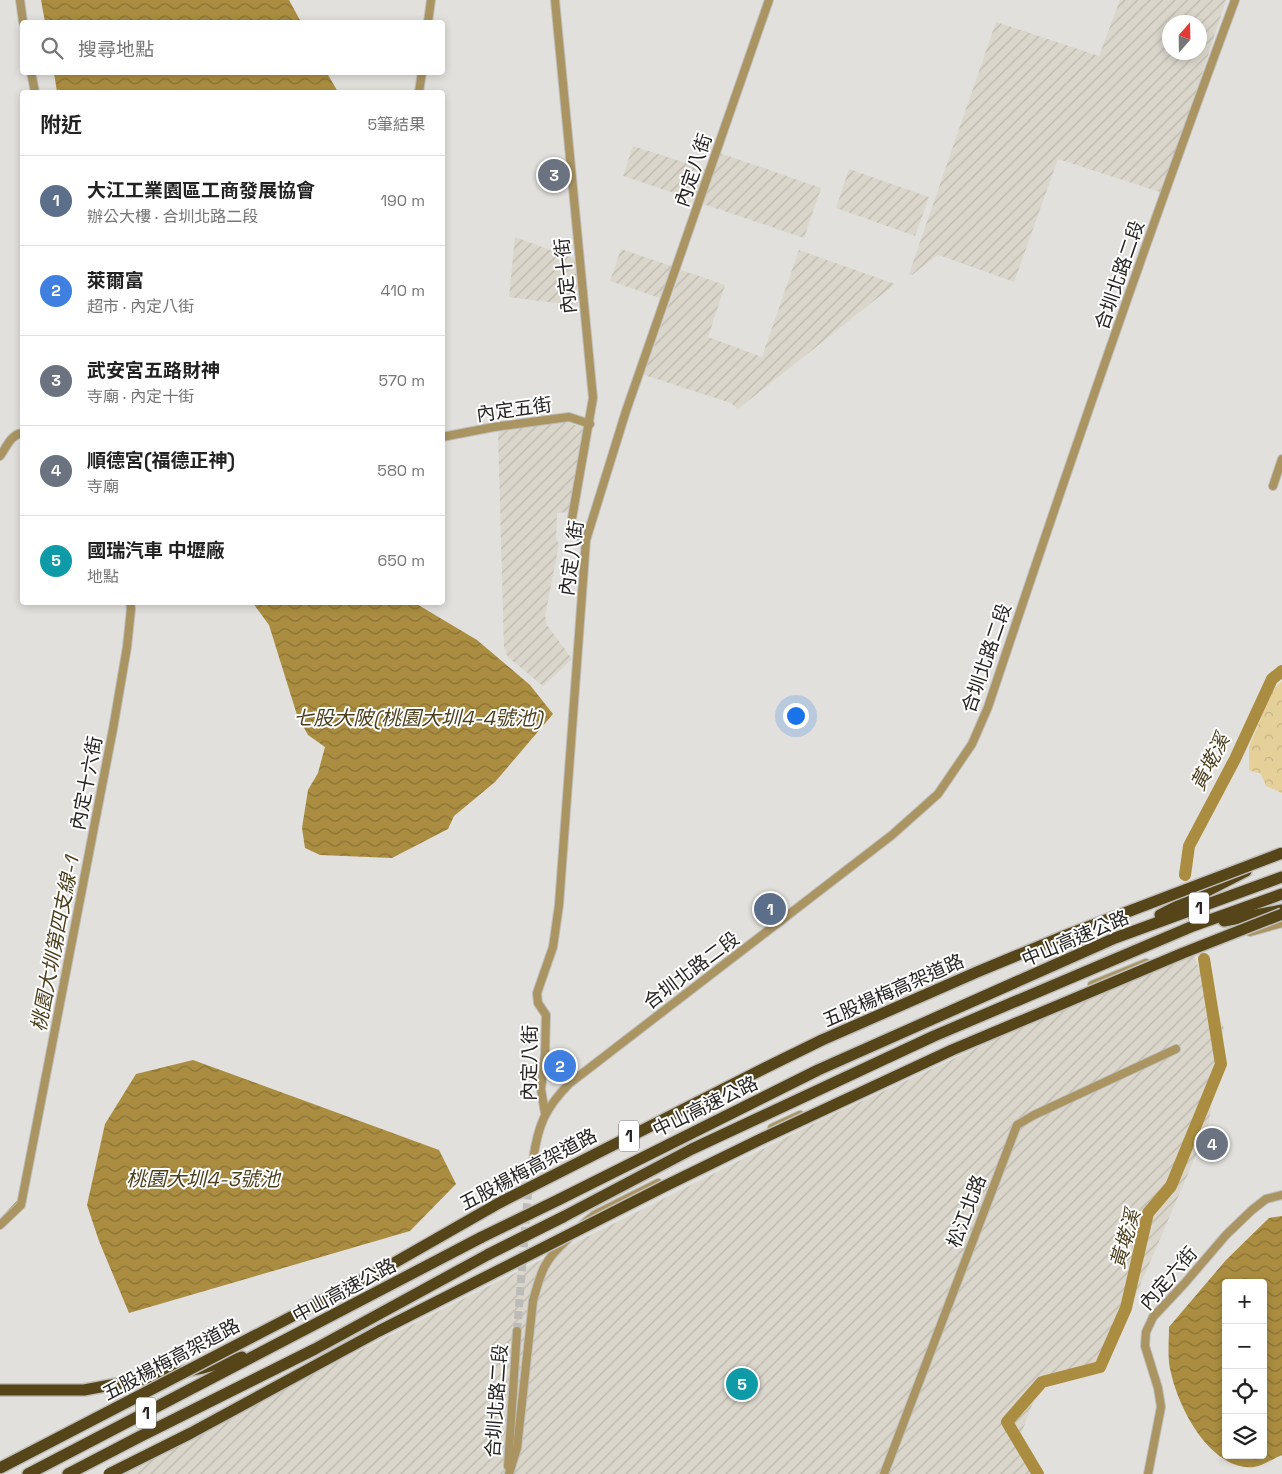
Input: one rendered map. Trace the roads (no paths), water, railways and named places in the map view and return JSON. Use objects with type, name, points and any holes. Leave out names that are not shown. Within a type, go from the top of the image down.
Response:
[{"type":"highway","points":[[1115,938],[1282,852]]},
{"type":"highway","name":"五股楊梅高架道路","points":[[0,1468],[387,1267],[499,1203],[775,1063],[1038,946],[1282,852]]},
{"type":"highway","name":"中山高速公路","points":[[28,1474],[482,1237],[818,1070],[1115,938],[1282,877]]},
{"type":"highway","name":"中山高速公路","points":[[68,1474],[315,1348],[692,1148],[934,1036],[1193,926],[1282,894]]},
{"type":"highway","points":[[1193,926],[1282,912]]},
{"type":"highway","name":"1","points":[[109,1474],[191,1433],[379,1331],[770,1135],[952,1050],[1182,952],[1282,912]]},
{"type":"highway","points":[[0,1390],[84,1390],[203,1368],[263,1352]]},
{"type":"highway","points":[[84,1474],[139,1437]]},
{"type":"street","points":[[20,0],[23,20]]},
{"type":"street","points":[[428,20],[431,0]]},
{"type":"street","name":"內定十街","points":[[556,0],[593,398],[590,424],[571,524],[572,529],[586,540]]},
{"type":"street","name":"內定八街","points":[[545,1113],[541,1088],[545,1054],[546,1015],[538,1004],[537,994],[553,948],[559,906],[586,540],[626,411],[769,0]]},
{"type":"street","name":"合圳北路二段","points":[[532,1160],[538,1132],[545,1113],[557,1096],[570,1083],[892,835],[938,794],[972,744],[988,707],[1184,136],[1235,0]]},
{"type":"street","points":[[32,75],[35,90]]},
{"type":"street","points":[[420,90],[422,75]]},
{"type":"street","name":"內定五街","points":[[445,436],[494,427],[569,417],[590,424]]},
{"type":"street","points":[[0,456],[12,437],[20,433]]},
{"type":"street","points":[[1273,486],[1282,459]]},
{"type":"street","name":"內定十六街","points":[[0,1225],[20,1204],[113,729],[127,647],[130,609]]},
{"type":"street","points":[[508,1474],[517,1448],[533,1302],[539,1278],[551,1254],[594,1215],[785,1122],[1133,967],[1282,923]]},
{"type":"street","name":"松江北路","points":[[884,1474],[1017,1125],[1034,1115],[1176,1049]]},
{"type":"street","name":"內定六街","points":[[1148,1474],[1161,1407],[1158,1388],[1145,1346],[1146,1332],[1152,1317],[1184,1284],[1226,1235],[1252,1210],[1266,1199],[1282,1195]]},
{"type":"street","name":"合圳北路二段","points":[[508,1474],[517,1331]]},
{"type":"street","points":[[512,1414],[516,1411],[523,1395]]},
{"type":"water","points":[[41,0],[289,0],[300,20],[45,20]]},
{"type":"water","points":[[54,75],[328,75],[337,90],[57,90]]},
{"type":"water","name":"七股大陂(桃園大圳4-4號池)","points":[[254,605],[418,605],[477,640],[530,685],[553,714],[495,782],[454,816],[448,829],[392,858],[320,855],[305,848],[302,828],[308,790],[318,773],[325,747],[308,735],[297,715],[269,625]]},
{"type":"water","name":"桃園大圳4-3號池","points":[[193,1060],[439,1150],[456,1184],[410,1231],[129,1313],[99,1241],[87,1205],[105,1124],[136,1074]]},
{"type":"water","points":[[1282,1216],[1282,1455],[1265,1464],[1254,1467],[1238,1466],[1224,1459],[1267,1459],[1267,1279],[1222,1279],[1222,1457],[1211,1449],[1189,1420],[1175,1388],[1170,1368],[1169,1327],[1226,1260],[1269,1218]]},
{"type":"waterway","name":"桃園大圳第四支線-1","points":[[35,75],[36,80]]},
{"type":"waterway","name":"黃墘溪","points":[[1185,875],[1189,846],[1235,759],[1272,679],[1282,671]]},
{"type":"waterway","name":"黃墘溪","points":[[1038,1474],[1007,1422],[1042,1382],[1100,1367],[1126,1308],[1148,1213],[1171,1186],[1221,1064],[1204,959]]},
{"type":"waterway","name":"桃園大圳第四支線-1","points":[[3,1217],[19,1200]]},
{"type":"tunnel","points":[[517,1331],[528,1193],[533,1160]]},
{"type":"place","name":"武安宮五路財神","points":[[554,175]]},
{"type":"place","name":"大江工業園區工商發展協會","points":[[770,909]]},
{"type":"place","name":"萊爾富","points":[[560,1066]]},
{"type":"place","name":"順德宮(福德正神)","points":[[1212,1144]]},
{"type":"place","name":"國瑞汽車 中壢廠","points":[[742,1384]]}]
